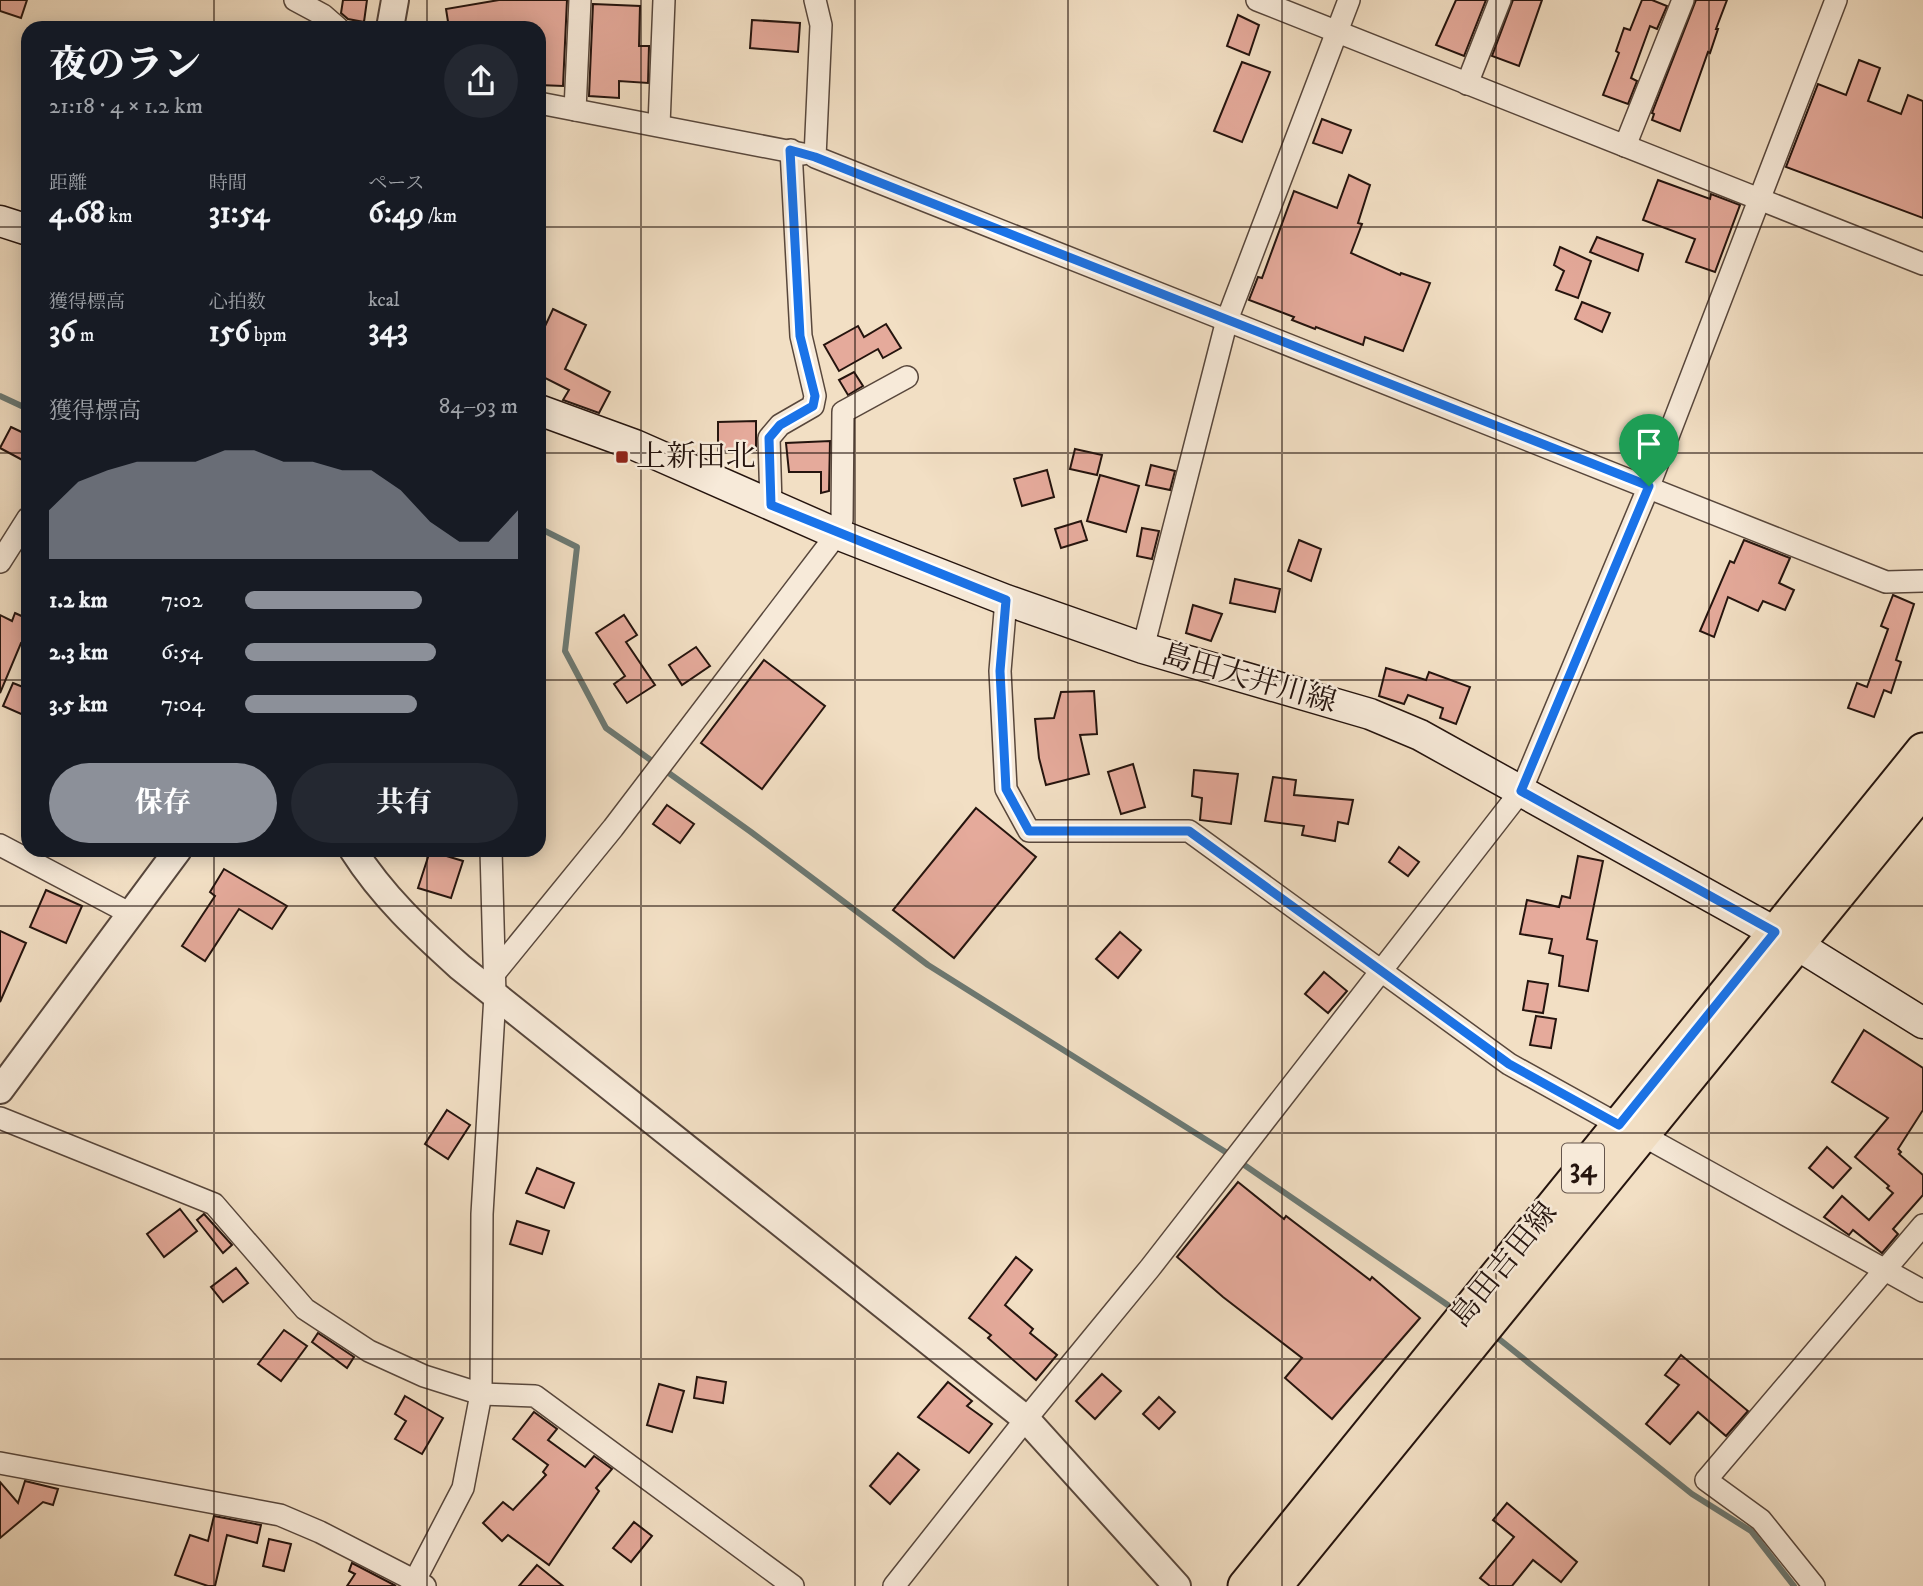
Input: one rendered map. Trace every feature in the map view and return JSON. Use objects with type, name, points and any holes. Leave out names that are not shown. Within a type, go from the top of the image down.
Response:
[{"type":"main road","points":[[0,221],[21,228]]},
{"type":"main road","name":"島田大井川線","points":[[546,413],[635,445],[837,534],[1006,600],[1143,648],[1370,714],[1420,735],[1785,938],[1923,1023]]},
{"type":"main road","name":"島田吉田線","points":[[1275,1586],[1630,1130],[1785,938],[1923,750]]},
{"type":"main road","name":"島田吉田線","points":[[1785,938],[1923,790]]},
{"type":"main road","name":"島田吉田線","points":[[1245,1586],[1630,1130]]},
{"type":"street","points":[[295,0],[330,21]]},
{"type":"street","points":[[391,21],[395,0]]},
{"type":"street","points":[[575,110],[580,0]]},
{"type":"street","points":[[659,125],[664,0]]},
{"type":"street","points":[[815,0],[821,25],[815,157]]},
{"type":"street","points":[[1257,0],[1923,264]]},
{"type":"street","points":[[1143,648],[1227,320],[1349,0]]},
{"type":"street","points":[[1467,84],[1500,0]]},
{"type":"street","points":[[1625,146],[1684,0]]},
{"type":"street","points":[[894,1586],[1150,1268],[1521,791],[1649,486],[1836,0]]},
{"type":"street","points":[[546,104],[815,157],[1886,582],[1923,581]]},
{"type":"street","points":[[771,505],[769,438],[780,425],[813,406],[815,396],[800,336],[790,150]]},
{"type":"street","points":[[494,985],[837,534],[842,520],[843,412],[907,377]]},
{"type":"street","points":[[0,562],[21,529]]},
{"type":"street","points":[[1006,600],[1000,671],[1006,789],[1029,831],[1189,831],[1509,1064],[1923,1291]]},
{"type":"street","points":[[0,845],[21,856]]},
{"type":"street","points":[[23,857],[131,914]]},
{"type":"street","points":[[0,1090],[173,857]]},
{"type":"street","points":[[357,857],[373,882],[415,926],[494,985],[1026,1419],[1177,1586]]},
{"type":"street","points":[[0,1463],[281,1515],[320,1532],[417,1584],[463,1488],[481,1394],[482,1214],[494,985],[491,857]]},
{"type":"street","points":[[0,1118],[214,1204],[305,1309],[369,1351],[424,1376],[481,1394],[535,1395],[793,1586]]},
{"type":"street","points":[[1814,1586],[1761,1520],[1706,1480],[1923,1225]]},
{"type":"building","points":[[0,0],[27,0],[21,18],[0,11]]},
{"type":"building","points":[[343,0],[367,0],[364,21],[348,19],[341,13]]},
{"type":"building","points":[[499,0],[567,0],[563,86],[546,85],[546,21],[448,21],[446,9]]},
{"type":"building","points":[[1456,0],[1486,0],[1464,56],[1436,45]]},
{"type":"building","points":[[1513,0],[1542,0],[1519,66],[1492,56]]},
{"type":"building","points":[[1642,0],[1652,0],[1667,6],[1657,29],[1650,26],[1631,78],[1637,81],[1628,104],[1603,95],[1619,53],[1616,51],[1624,28],[1630,30]]},
{"type":"building","points":[[1696,0],[1727,0],[1680,131],[1652,120],[1652,113]]},
{"type":"building","points":[[593,4],[640,6],[639,46],[649,46],[648,83],[619,81],[619,98],[589,96]]},
{"type":"building","points":[[1238,15],[1259,25],[1249,55],[1227,46]]},
{"type":"building","points":[[752,20],[800,23],[798,52],[750,48]]},
{"type":"building","points":[[1859,60],[1880,68],[1868,101],[1901,114],[1908,95],[1923,101],[1923,218],[1786,167],[1818,84],[1846,95]]},
{"type":"building","points":[[1242,62],[1270,72],[1242,142],[1214,131]]},
{"type":"building","points":[[1322,119],[1351,130],[1342,153],[1313,143]]},
{"type":"building","points":[[1349,175],[1370,185],[1358,223],[1362,224],[1351,253],[1400,275],[1401,273],[1430,283],[1403,351],[1365,337],[1363,345],[1292,320],[1294,317],[1249,300],[1258,277],[1262,278],[1294,191],[1337,208]]},
{"type":"building","points":[[1658,180],[1710,199],[1711,194],[1740,205],[1715,272],[1686,262],[1695,239],[1643,220]]},
{"type":"building","points":[[1597,237],[1643,254],[1638,271],[1590,252]]},
{"type":"building","points":[[1560,247],[1591,261],[1578,298],[1556,290],[1564,271],[1554,265]]},
{"type":"building","points":[[1582,302],[1610,313],[1602,332],[1575,319]]},
{"type":"building","points":[[553,309],[586,325],[565,369],[610,392],[599,413],[563,400],[569,390],[546,378],[546,324]]},
{"type":"building","points":[[886,324],[901,348],[883,358],[878,349],[839,371],[824,345],[858,326],[864,337]]},
{"type":"building","points":[[854,372],[863,386],[848,395],[839,380]]},
{"type":"building","points":[[756,421],[756,450],[718,451],[718,422]]},
{"type":"building","points":[[11,427],[21,432],[21,459],[0,448]]},
{"type":"building","points":[[830,441],[829,491],[821,493],[821,472],[789,472],[786,443]]},
{"type":"building","points":[[1075,449],[1102,455],[1097,475],[1070,469]]},
{"type":"building","points":[[1151,465],[1175,471],[1170,490],[1146,485]]},
{"type":"building","points":[[1047,470],[1054,497],[1022,506],[1014,479]]},
{"type":"building","points":[[1100,475],[1139,486],[1126,532],[1087,521]]},
{"type":"building","points":[[1081,521],[1087,540],[1061,548],[1055,529]]},
{"type":"building","points":[[1142,528],[1159,531],[1152,559],[1137,556]]},
{"type":"building","points":[[1299,540],[1321,549],[1311,581],[1288,571]]},
{"type":"building","points":[[1744,540],[1790,558],[1779,583],[1794,590],[1785,610],[1763,601],[1758,611],[1728,597],[1714,637],[1700,631],[1730,561],[1734,563]]},
{"type":"building","points":[[1235,579],[1280,589],[1275,612],[1230,603]]},
{"type":"building","points":[[1893,595],[1914,604],[1896,660],[1901,662],[1891,693],[1884,690],[1874,717],[1848,708],[1857,683],[1867,687],[1888,629],[1881,626]]},
{"type":"building","points":[[1193,605],[1222,614],[1211,641],[1186,633]]},
{"type":"building","points":[[15,613],[21,616],[21,643],[0,693],[0,615],[12,621]]},
{"type":"building","points":[[624,615],[637,635],[626,642],[655,685],[627,703],[614,684],[625,676],[596,633]]},
{"type":"building","points":[[696,647],[710,666],[682,685],[669,665]]},
{"type":"building","points":[[764,660],[825,706],[762,789],[701,743]]},
{"type":"building","points":[[1386,668],[1426,680],[1429,672],[1470,687],[1456,724],[1440,718],[1443,708],[1408,695],[1404,704],[1379,696]]},
{"type":"building","points":[[13,683],[21,686],[21,714],[3,706]]},
{"type":"building","points":[[1094,691],[1097,734],[1080,735],[1089,774],[1046,785],[1039,758],[1035,719],[1054,718],[1061,692]]},
{"type":"building","points":[[1133,764],[1145,807],[1121,814],[1108,772]]},
{"type":"building","points":[[1194,770],[1238,774],[1231,824],[1200,820],[1202,798],[1192,796]]},
{"type":"building","points":[[1273,777],[1296,780],[1294,795],[1353,800],[1348,824],[1338,822],[1335,841],[1302,835],[1304,826],[1265,821]]},
{"type":"building","points":[[667,805],[694,824],[680,843],[653,824]]},
{"type":"building","points":[[976,808],[1036,857],[954,958],[893,910]]},
{"type":"building","points":[[1399,847],[1419,862],[1408,876],[1389,862]]},
{"type":"building","points":[[1578,856],[1603,861],[1587,939],[1597,941],[1588,991],[1559,986],[1563,956],[1549,953],[1552,939],[1520,934],[1527,900],[1559,907],[1562,896],[1570,898]]},
{"type":"building","points":[[428,857],[450,857],[463,861],[451,898],[418,888]]},
{"type":"building","points":[[224,869],[287,906],[272,929],[239,909],[205,961],[182,946],[215,896],[210,892]]},
{"type":"building","points":[[46,890],[82,906],[66,943],[30,927]]},
{"type":"building","points":[[0,931],[26,943],[0,1002]]},
{"type":"building","points":[[1120,932],[1141,950],[1118,978],[1096,959]]},
{"type":"building","points":[[1324,972],[1347,991],[1328,1013],[1305,994]]},
{"type":"building","points":[[1528,981],[1548,984],[1543,1013],[1523,1010]]},
{"type":"building","points":[[1536,1016],[1556,1019],[1551,1048],[1530,1045]]},
{"type":"building","points":[[1864,1030],[1923,1068],[1923,1110],[1898,1149],[1901,1152],[1899,1154],[1923,1175],[1923,1195],[1893,1229],[1898,1234],[1882,1253],[1853,1230],[1849,1235],[1824,1217],[1842,1196],[1869,1220],[1893,1193],[1887,1188],[1889,1186],[1855,1157],[1888,1118],[1832,1082]]},
{"type":"building","points":[[447,1110],[470,1125],[448,1159],[425,1144]]},
{"type":"building","points":[[1827,1147],[1851,1168],[1833,1188],[1809,1168]]},
{"type":"building","points":[[537,1168],[574,1183],[564,1208],[526,1193]]},
{"type":"building","points":[[1238,1182],[1284,1219],[1286,1216],[1370,1280],[1372,1277],[1420,1318],[1332,1419],[1285,1378],[1302,1358],[1223,1297],[1177,1257]]},
{"type":"building","points":[[180,1209],[197,1231],[164,1257],[147,1234]]},
{"type":"building","points":[[204,1214],[232,1245],[223,1253],[197,1220]]},
{"type":"building","points":[[517,1221],[549,1231],[542,1254],[510,1244]]},
{"type":"building","points":[[1016,1257],[1032,1270],[1005,1305],[1033,1329],[1030,1333],[1057,1355],[1036,1380],[988,1338],[991,1335],[969,1318]]},
{"type":"building","points":[[236,1268],[248,1283],[223,1302],[211,1287]]},
{"type":"building","points":[[284,1330],[307,1346],[281,1381],[258,1364]]},
{"type":"building","points":[[318,1333],[354,1357],[347,1368],[312,1342]]},
{"type":"building","points":[[1681,1355],[1748,1411],[1726,1436],[1698,1412],[1670,1444],[1646,1424],[1679,1385],[1665,1375]]},
{"type":"building","points":[[1102,1374],[1121,1391],[1095,1419],[1076,1401]]},
{"type":"building","points":[[697,1377],[726,1382],[723,1403],[694,1398]]},
{"type":"building","points":[[948,1382],[972,1401],[967,1406],[992,1424],[969,1453],[918,1417]]},
{"type":"building","points":[[659,1384],[684,1391],[672,1432],[647,1425]]},
{"type":"building","points":[[405,1396],[443,1418],[422,1454],[395,1439],[406,1421],[395,1414]]},
{"type":"building","points":[[1159,1397],[1175,1412],[1159,1429],[1143,1414]]},
{"type":"building","points":[[534,1412],[557,1429],[548,1440],[585,1467],[594,1456],[612,1469],[596,1488],[599,1491],[549,1565],[508,1535],[502,1541],[483,1523],[503,1502],[513,1510],[546,1475],[543,1472],[548,1465],[513,1439]]},
{"type":"building","points":[[898,1453],[919,1470],[890,1504],[870,1486]]},
{"type":"building","points":[[25,1481],[58,1489],[53,1505],[43,1502],[0,1538],[0,1482],[18,1503]]},
{"type":"building","points":[[1507,1503],[1577,1562],[1561,1582],[1533,1560],[1512,1586],[1490,1586],[1480,1578],[1514,1537],[1493,1520]]},
{"type":"building","points":[[214,1516],[261,1525],[257,1543],[227,1535],[215,1586],[175,1575],[190,1535],[208,1541]]},
{"type":"building","points":[[634,1522],[652,1536],[631,1562],[613,1548]]},
{"type":"building","points":[[269,1539],[291,1544],[284,1571],[263,1566]]},
{"type":"building","points":[[352,1563],[396,1586],[347,1586],[355,1574],[349,1571]]},
{"type":"building","points":[[537,1565],[563,1586],[519,1586]]},
{"type":"waterway","points":[[0,396],[21,406]]},
{"type":"waterway","points":[[546,532],[577,547],[565,651],[606,728],[751,832],[928,965],[1224,1151],[1455,1310]]},
{"type":"waterway","points":[[1494,1335],[1692,1494],[1751,1531],[1794,1586]]},
{"type":"place","name":"上新田北","points":[[622,457]]},
{"type":"route","points":[[790,150],[815,157],[1649,486],[1521,791],[1775,932],[1619,1125],[1509,1064],[1189,831],[1029,831],[1006,789],[1000,671],[1006,600],[837,534],[771,505],[769,438],[780,425],[813,406],[815,396],[800,336],[790,150]]}]
